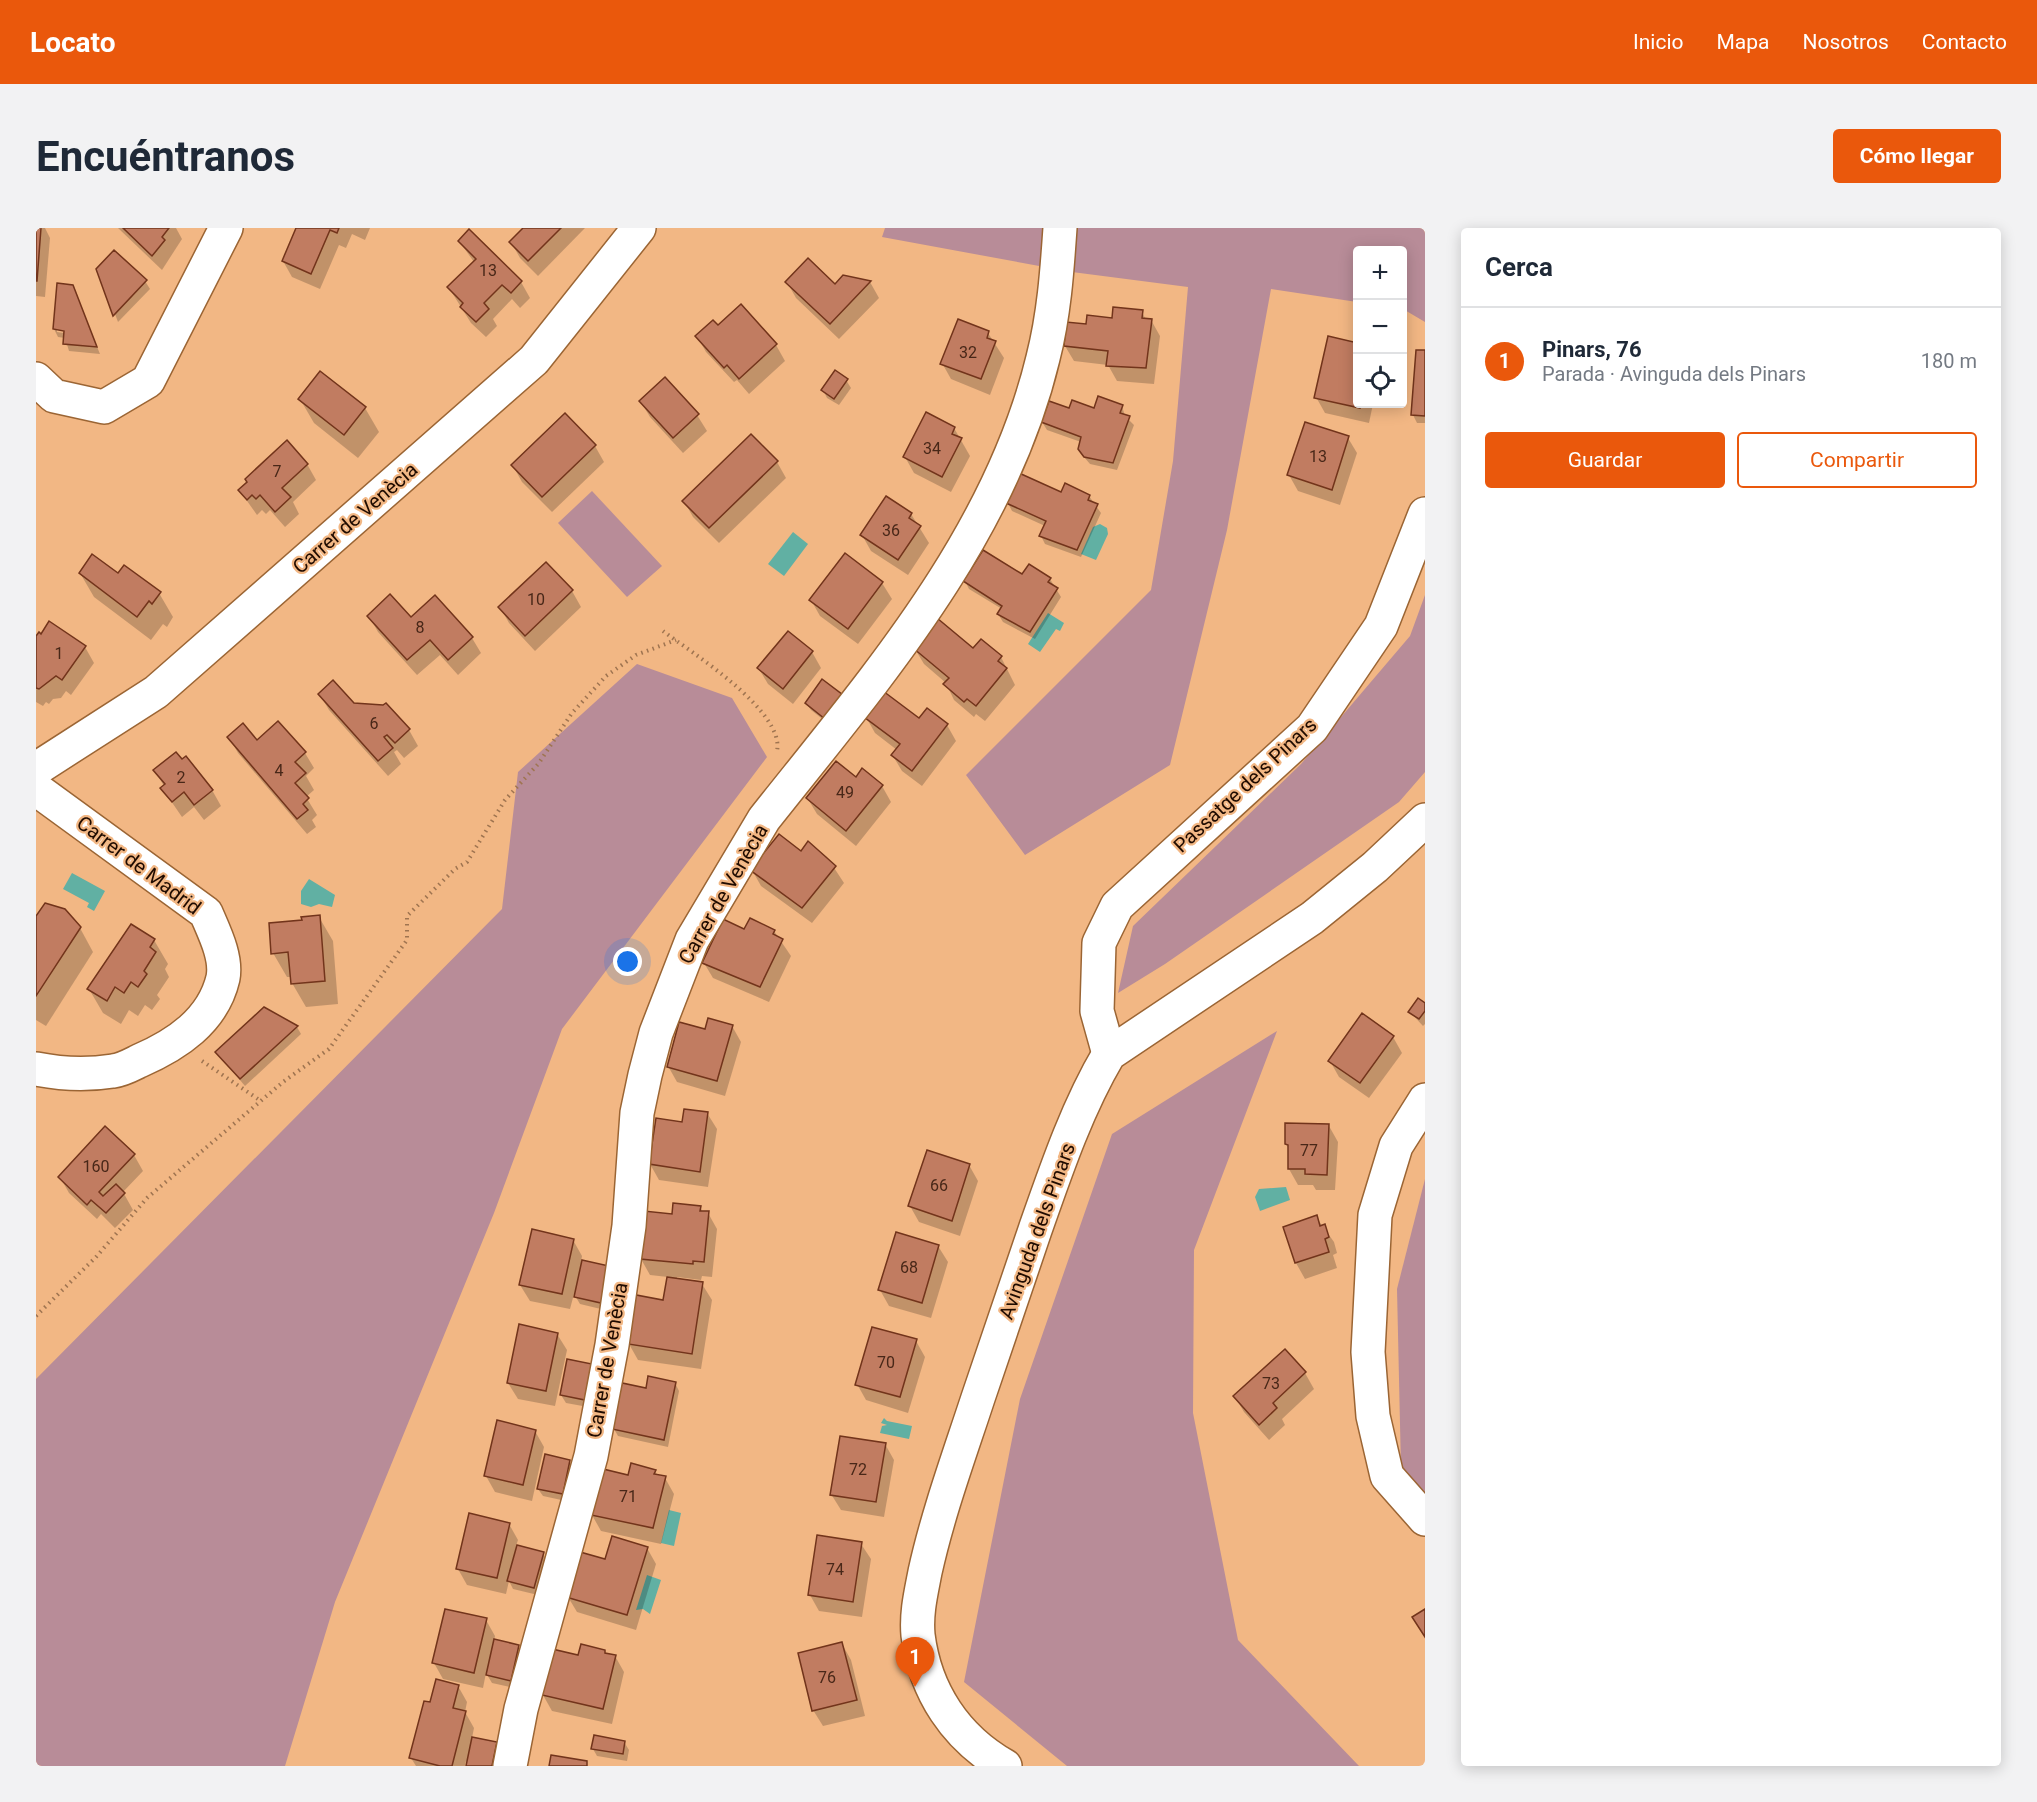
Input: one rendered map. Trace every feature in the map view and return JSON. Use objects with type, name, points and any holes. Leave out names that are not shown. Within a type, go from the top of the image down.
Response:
[{"type":"street","points":[[36,379],[54,396],[104,407],[148,381],[226,228]]},
{"type":"street","name":"Carrer de Venècia","points":[[36,769],[156,692],[534,360],[639,228]]},
{"type":"street","name":"Carrer de Venècia","points":[[510,1766],[522,1709],[591,1456],[612,1345],[628,1226],[637,1113],[656,1033],[692,940],[747,846],[765,819],[898,649],[949,572],[994,491],[1018,439],[1043,359],[1054,310],[1060,228]]},
{"type":"street","name":"Passatge dels Pinars","points":[[1109,1054],[1097,1011],[1099,943],[1117,906],[1312,728],[1381,626],[1425,514]]},
{"type":"street","name":"Carrer de Madrid","points":[[36,789],[206,913],[219,941],[223,976],[212,1006],[193,1030],[157,1054],[115,1071],[59,1073],[36,1069]]},
{"type":"street","name":"Avinguda dels Pinars","points":[[1005,1766],[981,1752],[958,1728],[935,1692],[923,1662],[917,1612],[933,1533],[1054,1175],[1097,1074],[1109,1054],[1312,918],[1375,867],[1425,820]]},
{"type":"street","points":[[1425,1100],[1396,1146],[1375,1215],[1368,1352],[1373,1416],[1387,1476],[1425,1519]]},
{"type":"path","points":[[663,631],[720,674],[758,708],[775,729],[778,745],[775,761]]},
{"type":"path","points":[[36,1316],[96,1257],[147,1198],[261,1101],[329,1050],[407,940],[407,916],[455,869],[467,862],[505,800],[540,763],[573,713],[606,676],[636,655],[676,640]]},
{"type":"path","points":[[173,1042],[261,1101]]},
{"type":"shaded area","points":[[885,228],[1425,228],[1425,322],[1407,311],[1407,246],[1353,246],[1353,301],[1271,289],[1227,530],[1170,765],[1025,855],[966,775],[1151,590],[1173,461],[1188,287],[1072,272],[882,237]]},
{"type":"shaded area","points":[[592,491],[662,566],[627,597],[558,523]]},
{"type":"shaded area","points":[[1425,595],[1425,772],[1399,802],[1165,964],[1118,993],[1133,926],[1301,764],[1410,636]]},
{"type":"shaded area","points":[[637,664],[732,698],[767,757],[562,1029],[494,1213],[335,1602],[285,1766],[36,1766],[36,1379],[502,909],[518,772]]},
{"type":"shaded area","points":[[1277,1031],[1194,1250],[1193,1413],[1238,1640],[1359,1766],[1067,1766],[964,1682],[1020,1399],[1112,1134]]},
{"type":"shaded area","points":[[1425,1179],[1425,1500],[1401,1469],[1397,1289]]},
{"type":"water","points":[[1100,524],[1107,528],[1108,534],[1096,560],[1081,554],[1093,527]]},
{"type":"water","points":[[793,532],[808,544],[784,576],[768,564]]},
{"type":"water","points":[[1048,613],[1064,623],[1060,631],[1056,629],[1040,652],[1028,644]]},
{"type":"water","points":[[72,873],[105,891],[94,911],[87,907],[89,903],[63,889]]},
{"type":"water","points":[[309,879],[335,895],[332,907],[319,904],[311,907],[301,904],[301,891]]},
{"type":"water","points":[[1286,1187],[1290,1200],[1260,1211],[1255,1197],[1259,1189]]},
{"type":"water","points":[[884,1418],[887,1421],[912,1426],[909,1439],[880,1433],[882,1426],[887,1425],[881,1423]]},
{"type":"water","points":[[669,1510],[681,1513],[674,1546],[661,1543]]},
{"type":"water","points":[[647,1575],[661,1580],[650,1614],[643,1609],[636,1610]]},
{"type":"building","points":[[36,228],[41,228],[37,281],[36,281]]},
{"type":"building","points":[[123,228],[169,228],[162,237],[165,240],[152,256]]},
{"type":"building","points":[[296,228],[339,228],[337,233],[330,230],[311,274],[282,261]]},
{"type":"building","points":[[523,228],[561,228],[528,261],[509,242]]},
{"type":"building","points":[[469,229],[522,281],[511,293],[502,285],[484,303],[489,309],[476,322],[460,307],[463,303],[447,287],[476,259],[458,241]]},
{"type":"building","points":[[114,250],[147,280],[113,316],[96,269]]},
{"type":"building","points":[[808,258],[835,284],[843,275],[871,281],[830,324],[785,282]]},
{"type":"building","points":[[57,283],[73,285],[97,347],[63,344],[64,331],[53,329]]},
{"type":"building","points":[[741,304],[777,344],[739,379],[727,365],[724,368],[695,336],[713,320],[718,325]]},
{"type":"building","points":[[1113,307],[1143,310],[1142,318],[1152,319],[1146,368],[1106,366],[1108,351],[1064,346],[1066,322],[1086,324],[1087,315],[1112,318]]},
{"type":"building","points":[[958,319],[989,331],[987,338],[996,341],[981,379],[940,364]]},
{"type":"building","points":[[1328,336],[1353,342],[1353,406],[1314,398]]},
{"type":"building","points":[[1416,350],[1425,350],[1425,416],[1411,415]]},
{"type":"building","points":[[835,370],[848,379],[834,399],[821,390]]},
{"type":"building","points":[[320,371],[366,407],[344,435],[298,399]]},
{"type":"building","points":[[665,377],[699,414],[673,438],[639,401]]},
{"type":"building","points":[[1098,396],[1123,405],[1120,413],[1130,416],[1113,463],[1084,457],[1078,449],[1081,437],[1041,422],[1049,401],[1069,408],[1072,400],[1094,408]]},
{"type":"building","points":[[926,412],[955,427],[952,434],[962,438],[942,477],[903,457]]},
{"type":"building","points":[[565,413],[596,445],[542,497],[511,465]]},
{"type":"building","points":[[1305,422],[1349,436],[1332,490],[1287,475]]},
{"type":"building","points":[[751,434],[778,461],[709,528],[682,501]]},
{"type":"building","points":[[287,440],[308,464],[282,488],[291,497],[275,512],[260,495],[256,499],[252,495],[247,500],[238,490],[247,482],[245,479]]},
{"type":"building","points":[[1019,473],[1061,492],[1065,483],[1090,495],[1088,500],[1098,504],[1077,550],[1039,536],[1046,521],[1006,503]]},
{"type":"building","points":[[886,496],[912,513],[909,518],[921,526],[898,560],[860,535]]},
{"type":"building","points":[[983,550],[1022,574],[1029,564],[1051,578],[1048,582],[1058,588],[1030,632],[997,614],[1002,606],[963,581]]},
{"type":"building","points":[[845,553],[883,582],[848,629],[809,600]]},
{"type":"building","points":[[92,554],[118,573],[124,565],[161,592],[152,604],[149,601],[137,617],[79,573]]},
{"type":"building","points":[[546,562],[573,590],[525,636],[498,607]]},
{"type":"building","points":[[390,594],[411,617],[435,595],[473,637],[448,660],[430,640],[407,660],[367,616]]},
{"type":"building","points":[[937,618],[973,648],[981,639],[1002,656],[998,661],[1007,668],[976,706],[967,699],[964,702],[943,684],[949,678],[913,648]]},
{"type":"building","points":[[49,621],[86,646],[62,680],[56,676],[39,689],[36,688],[36,636],[39,632],[41,634]]},
{"type":"building","points":[[788,631],[813,651],[783,689],[757,668]]},
{"type":"building","points":[[822,679],[843,695],[825,719],[805,703]]},
{"type":"building","points":[[333,680],[354,703],[383,705],[386,703],[410,729],[395,743],[387,735],[384,737],[393,748],[378,761],[318,694]]},
{"type":"building","points":[[883,691],[919,718],[927,708],[948,724],[912,771],[891,755],[900,744],[864,717]]},
{"type":"building","points":[[278,721],[306,752],[295,762],[306,773],[295,783],[309,798],[303,804],[308,810],[297,819],[227,737],[243,723],[257,740]]},
{"type":"building","points":[[176,752],[182,759],[186,756],[213,790],[194,805],[184,792],[172,802],[160,788],[165,784],[153,770]]},
{"type":"building","points":[[836,761],[856,777],[862,768],[883,785],[846,831],[806,798]]},
{"type":"building","points":[[779,834],[801,851],[808,841],[836,866],[802,908],[750,870]]},
{"type":"building","points":[[45,903],[65,909],[81,927],[36,996],[36,916]]},
{"type":"building","points":[[320,915],[325,981],[291,984],[288,952],[271,954],[269,923],[302,920],[301,917]]},
{"type":"building","points":[[750,918],[775,930],[773,934],[783,939],[760,987],[702,963],[723,919],[744,929]]},
{"type":"building","points":[[131,924],[155,939],[150,947],[156,952],[144,971],[147,974],[138,987],[131,982],[124,993],[115,987],[107,1001],[87,989]]},
{"type":"building","points":[[1418,998],[1425,1003],[1425,1011],[1419,1019],[1408,1012]]},
{"type":"building","points":[[264,1007],[298,1026],[240,1079],[215,1052]]},
{"type":"building","points":[[1362,1013],[1394,1036],[1360,1083],[1328,1061]]},
{"type":"building","points":[[708,1018],[733,1025],[717,1081],[667,1067],[679,1022],[705,1029]]},
{"type":"building","points":[[684,1109],[708,1112],[700,1172],[649,1164],[656,1118],[682,1122]]},
{"type":"building","points":[[1285,1123],[1329,1124],[1327,1175],[1305,1174],[1305,1169],[1288,1169]]},
{"type":"building","points":[[105,1126],[135,1154],[99,1192],[103,1196],[116,1184],[125,1193],[106,1213],[91,1200],[87,1205],[58,1177]]},
{"type":"building","points":[[927,1150],[970,1164],[952,1221],[908,1206]]},
{"type":"building","points":[[673,1203],[701,1206],[700,1211],[709,1211],[704,1262],[693,1261],[693,1264],[640,1259],[644,1211],[672,1214]]},
{"type":"building","points":[[1317,1215],[1320,1226],[1325,1224],[1329,1237],[1325,1239],[1329,1252],[1295,1263],[1283,1227]]},
{"type":"building","points":[[532,1229],[574,1239],[562,1294],[519,1285]]},
{"type":"building","points":[[896,1232],[939,1245],[922,1303],[878,1290]]},
{"type":"building","points":[[582,1260],[609,1266],[601,1303],[574,1297]]},
{"type":"building","points":[[667,1277],[703,1282],[692,1354],[628,1344],[636,1295],[663,1300]]},
{"type":"building","points":[[519,1324],[558,1333],[546,1391],[507,1383]]},
{"type":"building","points":[[872,1327],[917,1339],[900,1397],[855,1385]]},
{"type":"building","points":[[1285,1349],[1306,1372],[1273,1403],[1277,1408],[1259,1425],[1233,1396]]},
{"type":"building","points":[[567,1359],[592,1364],[585,1400],[560,1395]]},
{"type":"building","points":[[648,1376],[676,1382],[664,1440],[612,1429],[622,1383],[646,1388]]},
{"type":"building","points":[[497,1420],[536,1430],[523,1485],[484,1476]]},
{"type":"building","points":[[840,1436],[886,1443],[876,1502],[830,1495]]},
{"type":"building","points":[[545,1454],[570,1460],[563,1494],[537,1489]]},
{"type":"building","points":[[631,1463],[656,1470],[654,1474],[666,1476],[653,1528],[591,1515],[603,1469],[628,1475]]},
{"type":"building","points":[[469,1513],[510,1523],[497,1578],[456,1569]]},
{"type":"building","points":[[817,1535],[862,1542],[853,1602],[808,1595]]},
{"type":"building","points":[[612,1536],[648,1547],[627,1615],[566,1597],[580,1552],[605,1559]]},
{"type":"building","points":[[517,1545],[544,1552],[534,1588],[507,1581]]},
{"type":"building","points":[[445,1609],[487,1618],[474,1673],[432,1663]]},
{"type":"building","points":[[1425,1609],[1425,1637],[1412,1617]]},
{"type":"building","points":[[494,1639],[519,1645],[511,1681],[486,1675]]},
{"type":"building","points":[[842,1642],[857,1700],[812,1711],[798,1653]]},
{"type":"building","points":[[581,1644],[616,1655],[603,1709],[542,1695],[552,1649],[578,1655]]},
{"type":"building","points":[[436,1679],[459,1685],[453,1708],[466,1711],[452,1766],[440,1766],[409,1758],[424,1701],[430,1702]]},
{"type":"building","points":[[594,1735],[625,1741],[623,1754],[591,1749]]},
{"type":"building","points":[[472,1737],[497,1742],[492,1766],[466,1766]]},
{"type":"building","points":[[551,1755],[587,1761],[587,1766],[549,1766]]},
{"type":"place","name":"Pinars, 76","points":[[915,1687]]}]
